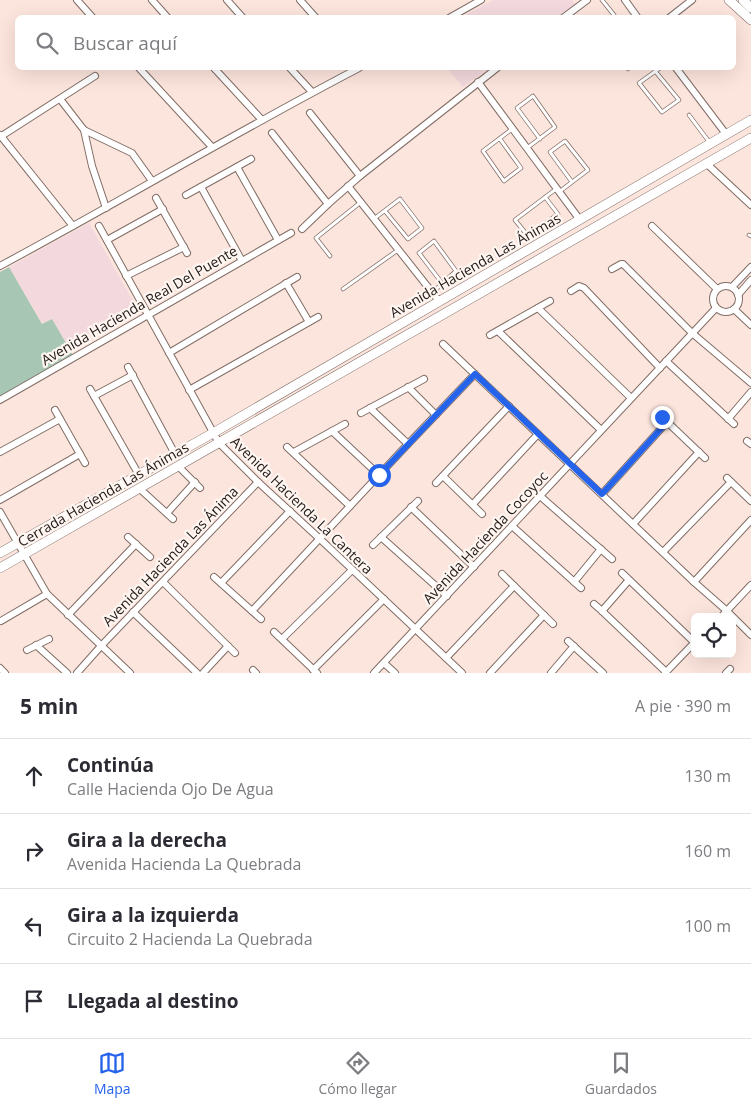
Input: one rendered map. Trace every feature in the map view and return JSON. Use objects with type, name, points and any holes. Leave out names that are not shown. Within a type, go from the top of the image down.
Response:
[{"type":"street","points":[[78,0],[91,15]]},
{"type":"street","points":[[152,0],[165,15]]},
{"type":"street","points":[[227,0],[241,15]]},
{"type":"street","points":[[300,0],[313,15]]},
{"type":"street","points":[[454,15],[481,0]]},
{"type":"street","points":[[567,15],[586,0]]},
{"type":"street","points":[[625,0],[636,15]]},
{"type":"street","points":[[673,15],[692,0]]},
{"type":"street","points":[[729,0],[751,20]]},
{"type":"street","points":[[743,0],[751,8]]},
{"type":"street","points":[[141,70],[212,147]]},
{"type":"street","points":[[216,70],[262,120]]},
{"type":"street","points":[[292,70],[312,92]]},
{"type":"street","points":[[0,266],[212,147],[355,70]]},
{"type":"street","points":[[302,229],[360,176],[494,70]]},
{"type":"street","points":[[678,70],[726,134]]},
{"type":"street","points":[[73,226],[0,136],[96,76]]},
{"type":"street","points":[[478,82],[580,220]]},
{"type":"street","points":[[60,99],[84,130],[92,166],[106,208]]},
{"type":"street","points":[[310,113],[360,176]]},
{"type":"street","name":"Avenida Hacienda Las Ánimas","points":[[213,433],[751,120]]},
{"type":"street","points":[[84,130],[132,153],[152,181]]},
{"type":"street","points":[[272,133],[328,204]]},
{"type":"street","name":"Avenida Hacienda Las Ánimas","points":[[219,443],[750,140]]},
{"type":"street","points":[[186,195],[251,159]]},
{"type":"street","points":[[707,164],[751,206]]},
{"type":"street","points":[[237,167],[278,240]]},
{"type":"street","points":[[348,186],[439,301]]},
{"type":"street","points":[[201,187],[242,261]]},
{"type":"street","points":[[620,197],[627,209]]},
{"type":"street","points":[[126,276],[186,250],[156,198]]},
{"type":"street","points":[[106,240],[163,209]]},
{"type":"street","name":"Avenida Hacienda La Cantera","points":[[99,226],[219,443],[258,482],[462,673]]},
{"type":"street","points":[[652,226],[717,289]]},
{"type":"street","name":"Avenida Hacienda Real Del Puente","points":[[0,400],[291,233]]},
{"type":"street","points":[[612,269],[624,264],[692,333],[751,383]]},
{"type":"street","points":[[732,287],[751,267]]},
{"type":"street","points":[[169,353],[297,277]]},
{"type":"street","points":[[738,295],[751,280]]},
{"type":"street","points":[[286,283],[309,322]]},
{"type":"street","points":[[571,291],[579,286],[584,288],[660,368]]},
{"type":"street","points":[[722,286],[732,287],[738,295],[738,306],[730,312],[720,311],[713,303],[714,293],[722,286]]},
{"type":"street","points":[[490,335],[550,302]]},
{"type":"street","points":[[538,308],[631,398]]},
{"type":"street","name":"Avenida Hacienda Cocoyoc","points":[[374,673],[716,308]]},
{"type":"street","points":[[734,310],[751,325]]},
{"type":"street","points":[[189,390],[318,317]]},
{"type":"street","points":[[498,331],[601,430]]},
{"type":"street","points":[[443,344],[751,635]]},
{"type":"street","points":[[666,361],[731,421],[751,392]]},
{"type":"street","points":[[128,367],[175,454]]},
{"type":"street","points":[[252,611],[475,374]]},
{"type":"street","points":[[94,396],[132,375]]},
{"type":"street","points":[[361,413],[424,379]]},
{"type":"street","points":[[408,388],[436,415]]},
{"type":"street","points":[[90,389],[139,475]]},
{"type":"street","points":[[436,483],[508,406]]},
{"type":"street","points":[[370,408],[408,444]]},
{"type":"street","points":[[55,410],[85,463]]},
{"type":"street","points":[[0,452],[60,419]]},
{"type":"street","points":[[602,494],[665,420],[705,458]]},
{"type":"street","points":[[294,452],[345,424]]},
{"type":"street","points":[[332,431],[379,475]]},
{"type":"street","name":"Cerrada Hacienda Las Ánimas","points":[[0,553],[213,433]]},
{"type":"street","points":[[473,504],[538,434]]},
{"type":"street","name":"Cerrada Hacienda Las Ánimas","points":[[0,568],[219,443]]},
{"type":"street","points":[[287,447],[350,506]]},
{"type":"street","points":[[633,524],[699,452]]},
{"type":"street","points":[[0,500],[80,454]]},
{"type":"street","points":[[179,467],[200,488]]},
{"type":"street","points":[[442,476],[482,514]]},
{"type":"street","points":[[662,552],[729,480],[751,501]]},
{"type":"street","points":[[167,513],[195,482]]},
{"type":"street","name":"Avenida Hacienda Las Ánima","points":[[77,673],[258,482]]},
{"type":"street","points":[[140,489],[173,519]]},
{"type":"street","points":[[540,496],[612,559]]},
{"type":"street","points":[[373,545],[418,501]]},
{"type":"street","points":[[411,507],[474,567]]},
{"type":"street","points":[[221,583],[290,511]]},
{"type":"street","points":[[0,512],[47,594],[130,673]]},
{"type":"street","points":[[694,582],[751,520]]},
{"type":"street","points":[[512,526],[581,588]]},
{"type":"street","points":[[128,537],[150,557]]},
{"type":"street","points":[[382,537],[447,596]]},
{"type":"street","points":[[68,615],[136,544]]},
{"type":"street","points":[[574,582],[601,550]]},
{"type":"street","points":[[282,640],[352,570]]},
{"type":"street","points":[[622,573],[691,638]]},
{"type":"street","points":[[502,574],[553,624]]},
{"type":"street","points":[[214,576],[261,619]]},
{"type":"street","points":[[602,611],[629,580]]},
{"type":"street","points":[[163,582],[235,653]]},
{"type":"street","points":[[727,611],[751,585]]},
{"type":"street","points":[[446,658],[514,586]]},
{"type":"street","points":[[0,621],[47,594]]},
{"type":"street","points":[[274,632],[315,671],[384,600]]},
{"type":"street","points":[[594,604],[666,673],[691,646]]},
{"type":"street","points":[[134,612],[197,673]]},
{"type":"street","points":[[490,673],[544,615]]},
{"type":"street","points":[[27,650],[49,639]]},
{"type":"street","points":[[568,641],[603,673]]},
{"type":"street","points":[[36,646],[67,673]]},
{"type":"street","points":[[203,673],[228,646]]},
{"type":"street","points":[[551,673],[574,646]]},
{"type":"street","points":[[384,663],[395,673]]},
{"type":"street","points":[[0,668],[5,673]]},
{"type":"lane","points":[[602,0],[614,15]]},
{"type":"lane","points":[[655,71],[679,100],[662,112],[639,83],[655,71]]},
{"type":"lane","points":[[527,149],[540,139],[555,127],[533,96],[517,108],[540,139]]},
{"type":"lane","points":[[689,115],[711,144]]},
{"type":"lane","points":[[500,138],[521,168],[504,181],[482,151],[512,129]]},
{"type":"lane","points":[[545,198],[558,214],[528,236],[515,220],[545,198],[572,182],[588,170],[565,141],[550,152],[572,182]]},
{"type":"lane","points":[[374,218],[400,199],[422,228],[408,240],[385,210]]},
{"type":"lane","points":[[330,256],[316,238],[362,202]]},
{"type":"lane","points":[[432,292],[456,271],[434,241],[419,253],[442,283]]},
{"type":"lane","points":[[343,289],[399,250]]},
{"type":"shaded area","points":[[493,0],[572,0],[575,4],[559,15],[466,15]]},
{"type":"shaded area","points":[[449,70],[486,70],[463,87]]},
{"type":"shaded area","points":[[89,223],[137,308],[67,345],[52,319],[43,324],[9,267]]},
{"type":"green space","points":[[9,267],[42,324],[52,319],[73,355],[0,397],[0,272]]},
{"type":"route","points":[[379,475],[475,374],[602,494],[667,422],[662,417]]}]
